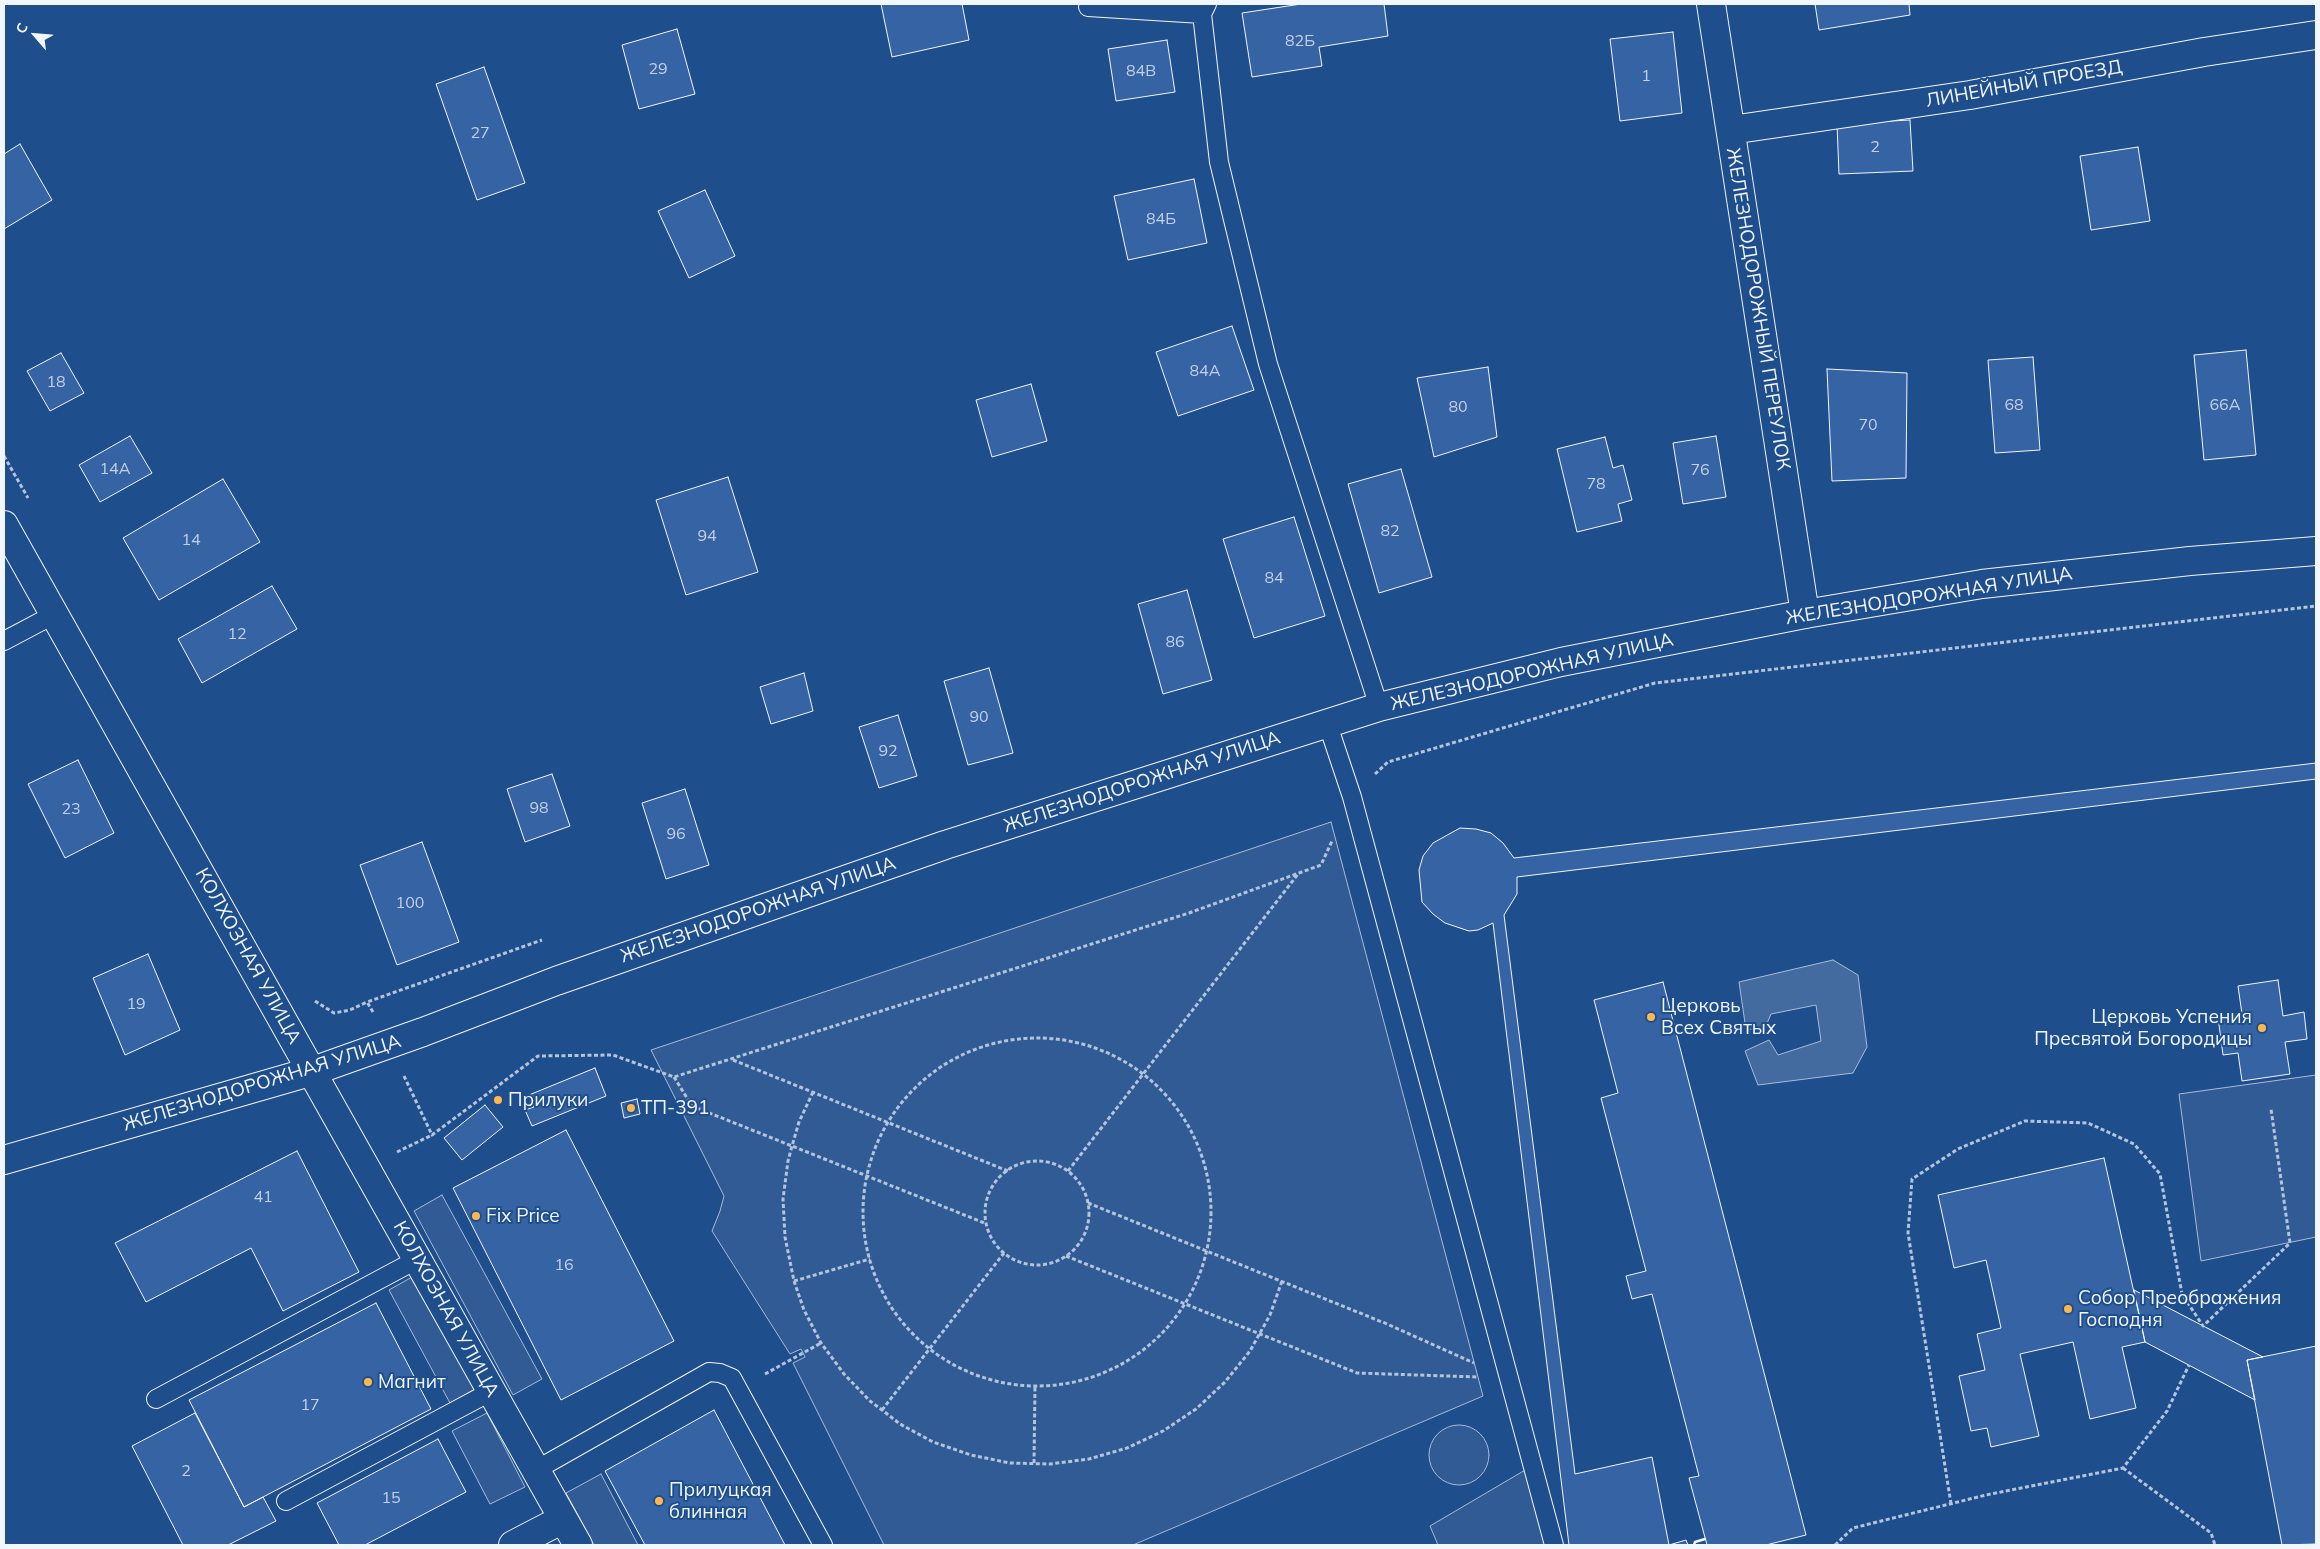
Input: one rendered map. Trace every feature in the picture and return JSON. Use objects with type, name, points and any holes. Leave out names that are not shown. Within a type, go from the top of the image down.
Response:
[{"type":"street","name":"ЖЕЛЕЗНОДОРОЖНЫЙ ПЕРЕУЛОК","points":[[1712,4],[1805,614]]},
{"type":"street","name":"ЛИНЕЙНЫЙ ПРОЕЗД","points":[[1731,130],[1970,95],[2204,52],[2316,35]]},
{"type":"street","name":"КОЛХОЗНАЯ УЛИЦА","points":[[4,525],[313,1071],[578,1545]]},
{"type":"street","name":"ЖЕЛЕЗНОДОРОЖНАЯ УЛИЦА","points":[[4,1160],[313,1071],[556,981],[945,845],[1379,707],[1561,662],[1805,614],[1982,584],[2316,551]]},
{"type":"street","points":[[513,1545],[563,1519]]},
{"type":"lane","points":[[1088,7],[1205,9],[1219,162],[1268,364],[1379,707]]},
{"type":"lane","points":[[4,641],[55,614]]},
{"type":"lane","points":[[1327,722],[1352,797],[1507,1378],[1554,1545]]},
{"type":"lane","points":[[156,1399],[418,1259]]},
{"type":"lane","points":[[536,1470],[709,1372],[720,1373],[732,1378],[823,1545]]},
{"type":"lane","points":[[286,1501],[492,1392]]},
{"type":"path","points":[[1352,797],[1388,762],[1655,683],[2316,606]]},
{"type":"path","points":[[987,1224],[692,1106],[674,1077],[1179,916],[1321,865]]},
{"type":"path","points":[[1068,1171],[1299,873]]},
{"type":"path","points":[[1045,1038],[1076,1042],[1105,1052],[1132,1066],[1157,1085],[1178,1108],[1194,1136],[1206,1166],[1211,1198],[1210,1230],[1206,1250],[1195,1284],[1175,1318],[1153,1342],[1127,1361],[1098,1375],[1067,1384],[1035,1386],[1002,1383],[970,1373],[941,1357],[915,1336],[894,1311],[878,1282],[870,1259],[863,1217],[868,1176],[874,1152],[888,1122],[907,1096],[936,1071],[955,1058],[984,1046],[1014,1040],[1045,1038]]},
{"type":"path","points":[[732,1059],[1008,1171]]},
{"type":"path","points":[[812,1092],[799,1122],[792,1146],[783,1199],[785,1237],[794,1281],[804,1310],[821,1343],[844,1374],[870,1401],[900,1424],[933,1442],[971,1455],[1010,1463],[1050,1464],[1089,1459],[1127,1448],[1163,1431],[1196,1409],[1226,1382],[1250,1351],[1260,1334],[1270,1315],[1282,1281]]},
{"type":"path","points":[[1950,1504],[1908,1234],[1912,1179],[1958,1149],[2025,1121],[2088,1123],[2134,1144],[2160,1174],[2182,1294],[2204,1326],[2290,1243],[2272,1109]]},
{"type":"path","points":[[1032,1161],[1050,1163],[1068,1171],[1080,1184],[1088,1203],[1089,1219],[1084,1237],[1072,1252],[1056,1262],[1038,1265],[1021,1263],[1004,1253],[994,1243],[987,1224],[986,1210],[989,1194],[999,1178],[1008,1171],[1032,1161]]},
{"type":"path","points":[[1088,1203],[1387,1324],[1507,1378]]},
{"type":"path","points":[[882,1410],[1004,1253]]},
{"type":"path","points":[[1066,1256],[1357,1373],[1507,1378]]},
{"type":"path","points":[[794,1281],[870,1259]]},
{"type":"path","points":[[1835,1545],[1853,1528],[1950,1504],[2123,1468],[2167,1411],[2189,1365]]},
{"type":"path","points":[[1034,1463],[1035,1386]]},
{"type":"path","points":[[2123,1468],[2211,1533],[2215,1545]]},
{"type":"shaded area","points":[[1331,822],[1483,1396],[1133,1545],[884,1545],[793,1363],[805,1357],[801,1349],[790,1354],[712,1231],[724,1196],[651,1050]]},
{"type":"shaded area","points":[[1833,960],[1858,975],[1867,1047],[1853,1073],[1758,1085],[1745,1051],[1769,1040],[1778,1055],[1821,1041],[1816,1005],[1771,1014],[1765,1028],[1746,1030],[1739,982]]},
{"type":"shaded area","points":[[2316,1075],[2316,1237],[2201,1261],[2179,1094]]},
{"type":"shaded area","points":[[442,1195],[542,1379],[513,1395],[414,1211]]},
{"type":"shaded area","points":[[414,1276],[475,1389],[450,1403],[389,1290]]},
{"type":"shaded area","points":[[487,1413],[525,1487],[490,1504],[452,1431]]},
{"type":"shaded area","points":[[1453,1425],[1465,1425],[1476,1430],[1484,1438],[1489,1449],[1487,1467],[1476,1480],[1465,1485],[1453,1485],[1442,1480],[1434,1472],[1429,1461],[1429,1449],[1434,1438],[1442,1430]]},
{"type":"shaded area","points":[[1532,1466],[1554,1545],[1438,1545],[1430,1526]]},
{"type":"shaded area","points":[[601,1474],[638,1545],[594,1545],[566,1493]]},
{"type":"building","points":[[881,4],[962,4],[969,40],[892,57]]},
{"type":"building","points":[[1301,4],[1384,4],[1388,36],[1319,47],[1322,66],[1252,77],[1242,13]]},
{"type":"building","points":[[1815,4],[1909,4],[1910,15],[1819,30]]},
{"type":"building","points":[[677,29],[695,94],[639,109],[622,45]]},
{"type":"building","points":[[1673,32],[1682,113],[1620,121],[1610,39]]},
{"type":"building","points":[[1167,40],[1175,92],[1116,101],[1108,49]]},
{"type":"building","points":[[484,67],[525,183],[477,200],[436,84]]},
{"type":"building","points":[[1910,120],[1913,171],[1839,174],[1837,124]]},
{"type":"building","points":[[20,144],[52,200],[4,229],[4,154]]},
{"type":"building","points":[[2138,147],[2150,221],[2091,230],[2080,156]]},
{"type":"building","points":[[1194,179],[1207,243],[1128,260],[1114,196]]},
{"type":"building","points":[[705,190],[735,256],[689,278],[658,211]]},
{"type":"building","points":[[1232,326],[1254,390],[1178,416],[1156,352]]},
{"type":"building","points":[[2246,350],[2256,455],[2204,460],[2194,355]]},
{"type":"building","points":[[61,353],[84,393],[50,411],[27,371]]},
{"type":"building","points":[[2033,357],[2040,450],[1995,453],[1988,360]]},
{"type":"building","points":[[1488,367],[1497,437],[1434,457],[1417,378]]},
{"type":"building","points":[[1827,369],[1907,373],[1906,478],[1832,481]]},
{"type":"building","points":[[1031,384],[1047,441],[992,457],[976,400]]},
{"type":"building","points":[[130,436],[152,473],[100,502],[79,465]]},
{"type":"building","points":[[1716,436],[1726,497],[1683,504],[1673,443]]},
{"type":"building","points":[[1605,437],[1613,468],[1623,465],[1632,500],[1618,504],[1622,521],[1577,532],[1557,449]]},
{"type":"building","points":[[1401,469],[1432,577],[1379,593],[1348,484]]},
{"type":"building","points":[[728,477],[758,572],[686,595],[656,500]]},
{"type":"building","points":[[223,479],[260,542],[159,600],[123,538]]},
{"type":"building","points":[[1294,517],[1325,616],[1254,638],[1223,539]]},
{"type":"building","points":[[272,586],[297,629],[202,683],[178,639]]},
{"type":"building","points":[[1187,590],[1212,680],[1163,694],[1138,604]]},
{"type":"building","points":[[989,668],[1013,753],[968,765],[944,681]]},
{"type":"building","points":[[804,673],[813,711],[771,724],[760,687]]},
{"type":"building","points":[[898,715],[917,776],[879,788],[859,727]]},
{"type":"building","points":[[78,760],[114,833],[65,858],[28,784]]},
{"type":"building","points":[[2316,763],[2316,779],[1517,877],[1517,894],[1504,915],[1575,1474],[1652,1457],[1669,1545],[1569,1545],[1493,923],[1478,930],[1469,931],[1445,923],[1422,902],[1419,870],[1423,856],[1433,843],[1460,828],[1476,829],[1491,833],[1503,843],[1514,858]]},
{"type":"building","points":[[552,774],[570,826],[525,842],[507,789]]},
{"type":"building","points":[[685,789],[709,865],[666,879],[642,803]]},
{"type":"building","points":[[422,842],[459,942],[397,965],[360,865]]},
{"type":"building","points":[[148,954],[180,1030],[125,1055],[93,978]]},
{"type":"building","name":"Церковь Успения Пресвятой Богородицы","points":[[2278,980],[2283,1016],[2304,1012],[2307,1039],[2285,1042],[2290,1074],[2242,1081],[2238,1053],[2223,1055],[2218,1017],[2242,1014],[2238,986]]},
{"type":"building","points":[[1663,982],[1806,1535],[1766,1545],[1707,1545],[1689,1478],[1699,1476],[1652,1294],[1632,1299],[1626,1276],[1646,1271],[1601,1098],[1618,1093],[1594,1000]]},
{"type":"building","points":[[595,1068],[606,1096],[532,1126],[525,1110],[534,1107],[529,1095]]},
{"type":"building","name":"ТП-391","points":[[637,1099],[640,1114],[624,1118],[621,1103]]},
{"type":"building","points":[[485,1105],[503,1127],[462,1160],[444,1138]]},
{"type":"building","points":[[566,1130],[674,1341],[561,1400],[453,1188]]},
{"type":"building","points":[[297,1151],[359,1272],[283,1311],[251,1248],[146,1302],[115,1243]]},
{"type":"building","name":"Собор Преображения Господня","points":[[2104,1158],[2145,1342],[2122,1347],[2136,1408],[2090,1419],[2073,1342],[2020,1354],[2039,1436],[1991,1447],[1987,1428],[1971,1431],[1959,1376],[1985,1370],[1977,1334],[2001,1328],[1986,1260],[1954,1268],[1938,1195]]},
{"type":"building","points":[[2134,1290],[2263,1357],[2247,1360],[2255,1400],[2145,1342]]},
{"type":"building","points":[[376,1303],[431,1409],[244,1507],[189,1400]]},
{"type":"building","points":[[2316,1346],[2316,1544],[2282,1545],[2247,1360]]},
{"type":"building","points":[[714,1410],[785,1545],[645,1545],[605,1471]]},
{"type":"building","points":[[195,1413],[244,1507],[263,1497],[276,1521],[228,1545],[183,1545],[132,1446]]},
{"type":"building","points":[[438,1439],[466,1492],[365,1545],[339,1545],[317,1503]]},
{"type":"building","points":[[1686,1540],[1688,1545],[1669,1545]]},
{"type":"wall","points":[[1694,1545],[1695,1542],[1705,1539]]},
{"type":"place","name":"Церковь Всех Святых","points":[[1651,1017]]},
{"type":"place","name":"Церковь Успения Пресвятой Богородицы","points":[[2262,1028]]},
{"type":"place","name":"Прилуки","points":[[498,1100]]},
{"type":"place","name":"ТП-391","points":[[631,1108]]},
{"type":"place","name":"Fix Price","points":[[476,1216]]},
{"type":"place","name":"Собор Преображения Господня","points":[[2068,1309]]},
{"type":"place","name":"Магнит","points":[[368,1382]]},
{"type":"place","name":"Прилуцкая блинная","points":[[659,1501]]}]
